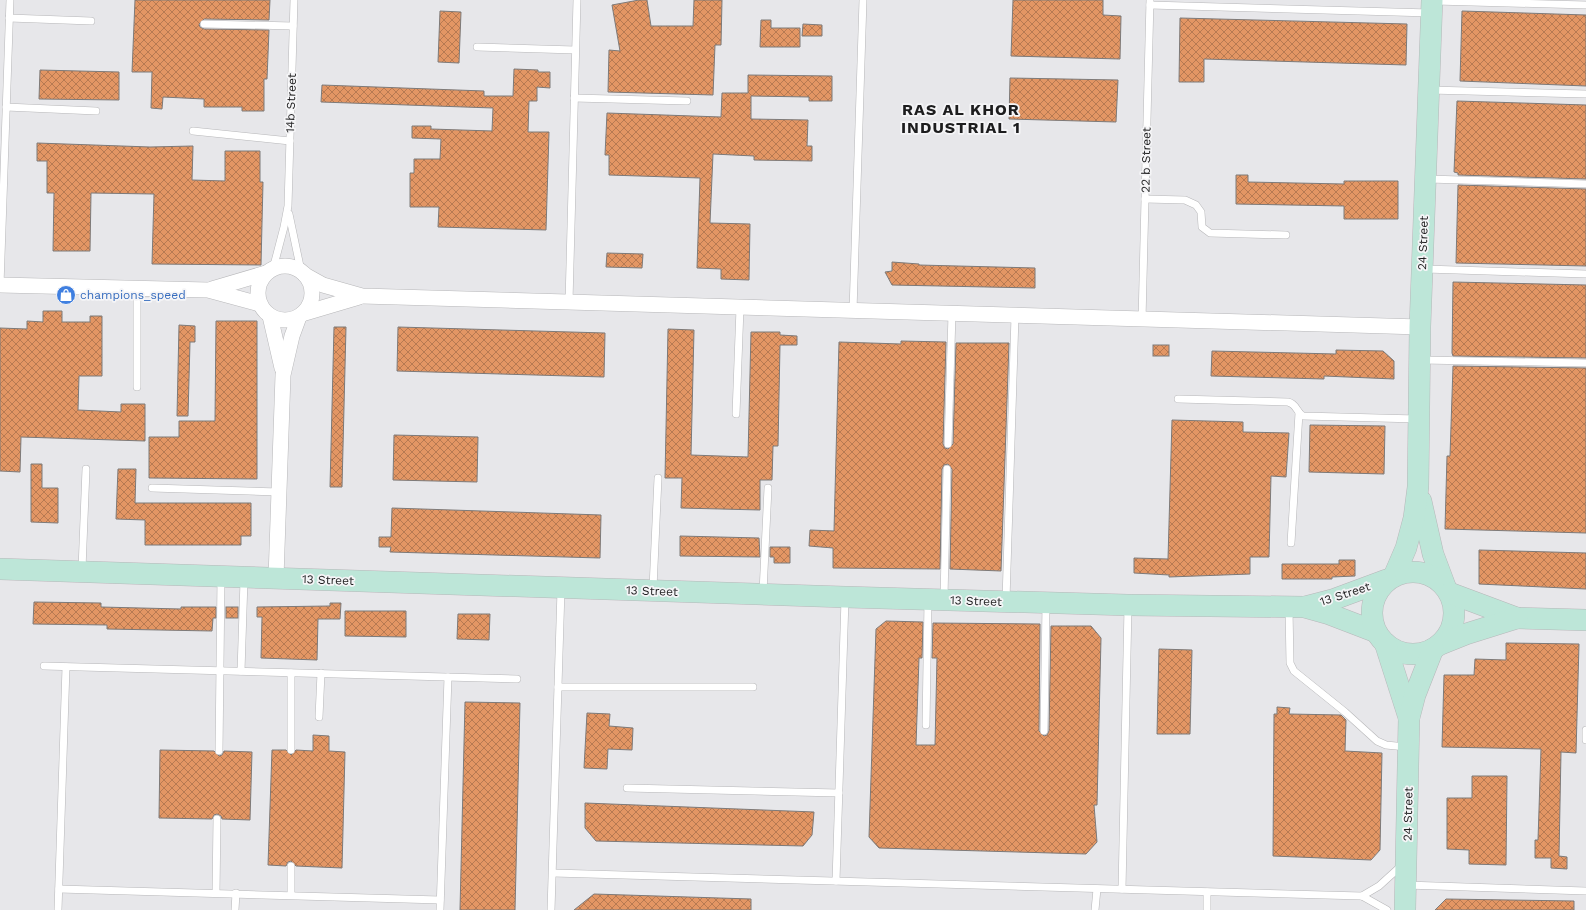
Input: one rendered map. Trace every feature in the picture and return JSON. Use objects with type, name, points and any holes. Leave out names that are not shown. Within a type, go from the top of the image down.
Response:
[{"type":"street","name":"24 Street","points":[[1390,578],[1410,533],[1418,487],[1420,327],[1432,5]]},
{"type":"street","points":[[208,290],[282,266],[292,267],[323,285],[362,296],[1420,327]]},
{"type":"street","points":[[270,271],[258,288],[260,304],[270,316],[283,375]]},
{"type":"street","points":[[276,578],[283,375],[292,336],[302,315],[310,304],[313,294],[311,284],[303,273]]},
{"type":"street","points":[[0,285],[208,290],[260,304]]},
{"type":"street","points":[[270,316],[284,321],[362,296]]},
{"type":"street","name":"24 Street","points":[[1418,487],[1424,521],[1433,554],[1448,589]]},
{"type":"street","name":"13 Street","points":[[0,569],[936,600],[1128,605],[1296,607],[1332,600],[1390,578]]},
{"type":"street","points":[[1517,618],[1448,589],[1434,577],[1421,572],[1407,572],[1390,578],[1377,592],[1372,605],[1372,619],[1380,638],[1396,650],[1408,654],[1421,654],[1466,634],[1517,618],[1586,620]]},
{"type":"street","points":[[1437,646],[1450,633],[1454,620],[1454,606],[1448,589]]},
{"type":"street","name":"13 Street","points":[[1296,607],[1335,616],[1380,638]]},
{"type":"street","name":"24 Street","points":[[1380,638],[1409,718]]},
{"type":"street","name":"24 Street","points":[[1405,910],[1409,718],[1415,695],[1437,646]]},
{"type":"lane","points":[[0,285],[2,160],[6,107],[4,60],[10,0]]},
{"type":"lane","name":"14b Street","points":[[270,271],[281,241],[288,206],[294,0]]},
{"type":"lane","points":[[568,303],[577,0]]},
{"type":"lane","points":[[853,311],[863,0]]},
{"type":"lane","points":[[1150,3],[1586,5]]},
{"type":"lane","name":"22 b Street","points":[[1142,320],[1150,3]]},
{"type":"lane","points":[[9,18],[91,21]]},
{"type":"lane","points":[[204,24],[293,26]]},
{"type":"lane","points":[[477,47],[575,50]]},
{"type":"lane","points":[[1429,90],[1586,94]]},
{"type":"lane","points":[[574,98],[687,101]]},
{"type":"lane","points":[[6,107],[96,111]]},
{"type":"lane","points":[[193,132],[290,141]]},
{"type":"lane","points":[[1426,179],[1586,184]]},
{"type":"lane","points":[[1145,199],[1191,202],[1201,212],[1202,227],[1210,233],[1286,235]]},
{"type":"lane","name":"14b Street","points":[[288,206],[295,250],[303,273]]},
{"type":"lane","points":[[1422,269],[1586,274]]},
{"type":"lane","points":[[137,288],[137,386]]},
{"type":"lane","points":[[736,414],[740,308]]},
{"type":"lane","points":[[948,444],[952,314]]},
{"type":"lane","points":[[1006,602],[1015,316]]},
{"type":"lane","points":[[1420,360],[1586,363]]},
{"type":"lane","points":[[1178,399],[1288,402],[1295,406],[1299,413],[1303,416],[1419,419]]},
{"type":"lane","points":[[1291,543],[1299,413]]},
{"type":"lane","points":[[82,572],[86,469]]},
{"type":"lane","points":[[926,725],[947,469]]},
{"type":"lane","points":[[652,590],[658,478]]},
{"type":"lane","points":[[152,488],[279,492]]},
{"type":"lane","points":[[763,594],[768,488]]},
{"type":"lane","points":[[219,751],[221,576]]},
{"type":"lane","points":[[241,671],[244,577]]},
{"type":"lane","points":[[551,910],[561,588]]},
{"type":"lane","points":[[836,881],[845,597]]},
{"type":"lane","points":[[1044,731],[1046,603]]},
{"type":"lane","points":[[1122,889],[1128,605]]},
{"type":"lane","points":[[1296,607],[1290,663],[1294,671],[1345,712],[1377,741],[1386,745],[1408,747]]},
{"type":"lane","points":[[44,666],[517,679]]},
{"type":"lane","points":[[58,910],[66,667]]},
{"type":"lane","points":[[291,673],[291,750]]},
{"type":"lane","points":[[319,717],[321,673]]},
{"type":"lane","points":[[440,910],[448,677]]},
{"type":"lane","points":[[558,687],[753,687]]},
{"type":"lane","points":[[1586,730],[1586,740]]},
{"type":"lane","points":[[627,788],[839,793]]},
{"type":"lane","points":[[216,893],[217,819]]},
{"type":"lane","points":[[1362,896],[1379,886],[1394,874],[1407,859]]},
{"type":"lane","points":[[290,866],[290,895]]},
{"type":"lane","points":[[553,873],[1362,896],[1387,910]]},
{"type":"lane","points":[[1406,885],[1586,891]]},
{"type":"lane","points":[[59,889],[440,900]]},
{"type":"lane","points":[[1095,910],[1097,889]]},
{"type":"lane","points":[[1207,892],[1207,910]]},
{"type":"lane","points":[[235,910],[236,893]]},
{"type":"building","points":[[135,0],[270,0],[269,20],[204,19],[199,24],[200,27],[204,29],[269,30],[267,79],[264,79],[264,111],[242,111],[242,107],[204,107],[204,99],[163,97],[162,109],[151,108],[152,72],[132,72]]},
{"type":"building","points":[[647,0],[651,26],[693,26],[694,0],[722,0],[721,45],[715,45],[713,95],[608,92],[609,50],[620,51],[612,5]]},
{"type":"building","points":[[1013,0],[1103,0],[1103,15],[1121,16],[1120,59],[1011,56]]},
{"type":"building","points":[[440,11],[461,12],[459,63],[438,62]]},
{"type":"building","points":[[1462,11],[1586,15],[1586,86],[1460,81]]},
{"type":"building","points":[[1180,18],[1407,24],[1406,65],[1204,59],[1204,82],[1179,82]]},
{"type":"building","points":[[761,20],[771,20],[771,28],[800,28],[800,47],[760,47]]},
{"type":"building","points":[[803,24],[822,25],[822,36],[802,36]]},
{"type":"building","points":[[514,69],[550,72],[550,88],[537,87],[537,101],[529,101],[528,132],[549,132],[546,230],[438,227],[439,207],[410,207],[410,173],[414,173],[414,159],[440,159],[441,139],[412,138],[412,126],[431,126],[431,129],[492,131],[493,108],[321,102],[322,85],[484,91],[484,96],[513,96]]},
{"type":"building","points":[[40,70],[119,72],[119,100],[39,99]]},
{"type":"building","points":[[748,75],[832,76],[832,101],[809,101],[809,97],[751,96],[751,119],[808,120],[807,146],[812,146],[812,161],[754,160],[754,156],[713,154],[710,223],[750,224],[749,280],[721,279],[721,269],[697,268],[700,178],[609,175],[609,155],[605,155],[607,113],[721,117],[722,93],[748,93]]},
{"type":"building","points":[[1010,78],[1118,80],[1116,122],[1009,119]]},
{"type":"building","points":[[1457,101],[1586,105],[1586,179],[1458,175],[1458,173],[1454,172]]},
{"type":"building","points":[[37,143],[150,147],[193,146],[192,180],[225,181],[225,151],[260,151],[260,182],[263,182],[261,265],[152,264],[154,194],[91,193],[90,251],[53,251],[54,193],[47,193],[47,161],[37,161]]},
{"type":"building","points":[[1236,175],[1248,175],[1248,182],[1344,184],[1344,181],[1398,181],[1398,219],[1344,219],[1344,206],[1236,204]]},
{"type":"building","points":[[1458,185],[1586,189],[1586,266],[1456,263]]},
{"type":"building","points":[[607,253],[643,254],[642,268],[606,267]]},
{"type":"building","points":[[892,262],[919,265],[1035,268],[1035,288],[892,285],[885,272],[892,271]]},
{"type":"building","points":[[1453,282],[1586,285],[1586,358],[1453,356]]},
{"type":"building","points":[[43,311],[62,311],[62,322],[90,322],[90,316],[102,316],[102,376],[79,376],[78,410],[121,412],[121,404],[145,404],[145,441],[21,437],[20,472],[0,471],[0,328],[27,329],[27,321],[43,322]]},
{"type":"building","points":[[216,321],[257,321],[257,479],[149,478],[149,437],[179,437],[179,421],[215,421]]},
{"type":"building","points":[[179,325],[195,326],[195,342],[190,342],[188,416],[177,416]]},
{"type":"building","points":[[334,327],[346,327],[342,487],[330,487]]},
{"type":"building","points":[[398,327],[605,333],[604,377],[397,371]]},
{"type":"building","points":[[668,329],[694,330],[691,455],[748,457],[751,332],[780,332],[780,335],[797,336],[797,345],[780,345],[778,446],[773,446],[772,480],[760,480],[760,510],[681,508],[682,478],[665,478]]},
{"type":"building","points":[[901,341],[946,342],[943,444],[945,448],[948,449],[953,444],[956,343],[1009,343],[1001,571],[950,569],[952,469],[948,464],[944,465],[942,469],[940,569],[833,568],[833,548],[809,546],[810,530],[834,531],[839,342],[901,344]]},
{"type":"building","points":[[1153,345],[1169,345],[1169,356],[1153,356]]},
{"type":"building","points":[[1336,350],[1383,351],[1394,361],[1394,379],[1324,376],[1324,379],[1211,376],[1212,351],[1336,354]]},
{"type":"building","points":[[1453,366],[1586,368],[1586,533],[1445,529],[1447,456],[1450,456]]},
{"type":"building","points":[[1172,420],[1243,422],[1243,432],[1289,433],[1286,477],[1271,476],[1269,557],[1250,557],[1250,574],[1169,577],[1169,575],[1134,573],[1134,558],[1168,559]]},
{"type":"building","points":[[1310,425],[1385,426],[1384,474],[1309,472]]},
{"type":"building","points":[[394,435],[478,437],[477,482],[393,480]]},
{"type":"building","points":[[31,464],[42,464],[42,488],[58,488],[58,523],[31,522]]},
{"type":"building","points":[[118,469],[136,469],[135,503],[251,503],[251,536],[241,536],[241,545],[145,545],[145,520],[116,519]]},
{"type":"building","points":[[392,508],[601,515],[600,558],[390,552],[391,547],[379,547],[379,537],[391,537]]},
{"type":"building","points":[[680,536],[759,538],[760,557],[680,556]]},
{"type":"building","points":[[770,547],[790,547],[790,563],[774,563],[774,557],[770,557]]},
{"type":"building","points":[[1479,550],[1586,553],[1586,589],[1479,584]]},
{"type":"building","points":[[1339,560],[1355,560],[1355,576],[1332,577],[1332,579],[1282,579],[1282,564],[1339,564]]},
{"type":"building","points":[[34,602],[101,603],[101,607],[181,609],[181,607],[216,607],[216,618],[213,618],[212,631],[107,629],[107,625],[33,624]]},
{"type":"building","points":[[330,603],[341,603],[340,619],[318,619],[317,660],[261,658],[262,617],[257,617],[257,607],[330,606]]},
{"type":"building","points":[[226,607],[238,607],[238,618],[226,618]]},
{"type":"building","points":[[345,611],[406,611],[406,637],[345,636]]},
{"type":"building","points":[[458,614],[490,614],[489,640],[457,639]]},
{"type":"building","points":[[886,621],[923,622],[922,658],[919,658],[916,745],[935,745],[937,658],[932,658],[933,623],[1040,624],[1039,731],[1044,736],[1047,735],[1049,731],[1051,626],[1091,626],[1101,638],[1097,805],[1094,805],[1097,842],[1086,854],[879,848],[869,837],[876,629]]},
{"type":"building","points":[[1506,643],[1579,644],[1576,753],[1561,752],[1559,856],[1567,857],[1567,869],[1551,868],[1551,858],[1535,858],[1535,840],[1538,840],[1541,749],[1442,747],[1444,675],[1474,675],[1475,659],[1506,660]]},
{"type":"building","points":[[1159,649],[1192,650],[1190,734],[1157,734]]},
{"type":"building","points":[[465,702],[520,703],[515,910],[460,910]]},
{"type":"building","points":[[1277,707],[1290,708],[1289,714],[1341,715],[1346,720],[1345,751],[1382,753],[1380,850],[1371,860],[1273,856],[1274,714],[1277,714]]},
{"type":"building","points":[[587,713],[610,714],[609,726],[633,728],[632,750],[608,749],[607,769],[584,768]]},
{"type":"building","points":[[313,735],[329,736],[329,751],[345,752],[342,868],[296,866],[291,861],[288,862],[286,866],[268,865],[272,750],[286,750],[291,755],[296,750],[313,751]]},
{"type":"building","points":[[160,750],[214,751],[219,756],[222,755],[224,751],[252,752],[250,820],[222,819],[221,816],[217,814],[214,815],[212,819],[159,818]]},
{"type":"building","points":[[1472,776],[1507,776],[1506,865],[1469,864],[1469,850],[1447,849],[1447,798],[1472,798]]},
{"type":"building","points":[[585,803],[814,812],[812,835],[803,846],[596,841],[585,828]]},
{"type":"building","points":[[594,894],[751,899],[751,910],[574,910]]},
{"type":"building","points":[[1446,899],[1574,901],[1574,910],[1435,910]]},
{"type":"place","name":"champions_speed","points":[[66,295]]},
{"type":"district","name":"RAS AL KHOR INDUSTRIAL 1","points":[[961,118]]}]
